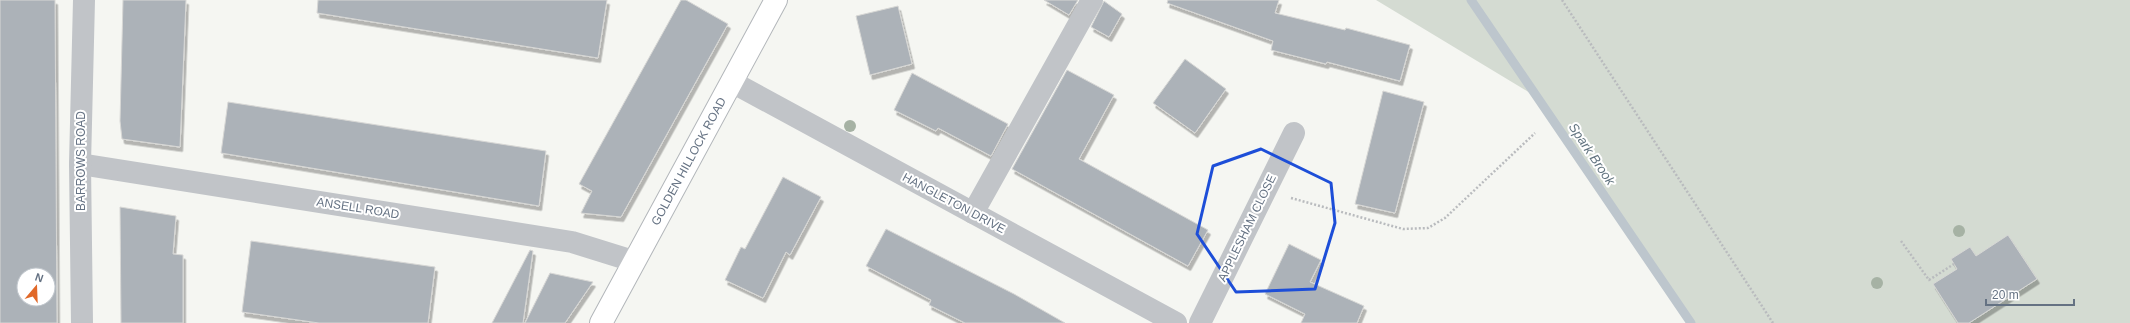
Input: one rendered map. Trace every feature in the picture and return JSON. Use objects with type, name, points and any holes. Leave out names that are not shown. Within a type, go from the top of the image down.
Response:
[{"type":"main road","name":"GOLDEN HILLOCK ROAD","points":[[601,323],[776,0]]},
{"type":"street","name":"BARROWS ROAD","points":[[82,323],[80,164],[84,0]]},
{"type":"street","points":[[973,213],[1092,0]]},
{"type":"street","name":"HANGLETON DRIVE","points":[[732,82],[1176,323]]},
{"type":"street","name":"APPLESHAM CLOSE","points":[[1200,323],[1294,133]]},
{"type":"street","name":"ANSELL ROAD","points":[[80,164],[572,242],[634,261]]},
{"type":"path","points":[[1562,0],[1773,323]]},
{"type":"path","points":[[1265,191],[1403,229],[1428,228],[1446,218],[1535,133]]},
{"type":"path","points":[[1901,241],[1929,280],[1954,264]]},
{"type":"highlighted area","points":[[1261,149],[1331,183],[1335,223],[1315,289],[1236,292],[1197,234],[1213,166]]},
{"type":"shaded area","points":[[1376,0],[2130,0],[2130,323],[1691,323],[1535,96]]},
{"type":"building","points":[[0,0],[55,0],[57,323],[0,323]]},
{"type":"building","points":[[123,0],[186,0],[180,147],[122,139],[120,121]]},
{"type":"building","points":[[318,0],[607,0],[598,58],[317,13]]},
{"type":"building","points":[[681,0],[686,0],[728,24],[621,217],[581,213],[592,191],[579,184]]},
{"type":"building","points":[[1044,0],[1078,0],[1069,15]]},
{"type":"building","points":[[1168,0],[1279,0],[1275,13],[1345,30],[1346,28],[1410,45],[1400,81],[1327,62],[1326,64],[1271,50],[1273,41],[1167,3]]},
{"type":"building","points":[[1104,1],[1122,14],[1109,37],[1091,27]]},
{"type":"building","points":[[898,6],[912,64],[870,75],[856,16]]},
{"type":"building","points":[[1185,59],[1226,89],[1195,133],[1153,103]]},
{"type":"building","points":[[1067,70],[1114,95],[1079,159],[1208,230],[1188,266],[1012,169]]},
{"type":"building","points":[[912,73],[1008,124],[991,156],[938,128],[936,131],[894,110]]},
{"type":"building","points":[[1383,91],[1424,102],[1395,213],[1355,204]]},
{"type":"building","points":[[228,102],[546,151],[539,206],[221,153]]},
{"type":"building","points":[[783,177],[821,197],[790,255],[786,252],[763,298],[725,280],[741,247],[745,249]]},
{"type":"building","points":[[120,207],[176,216],[173,254],[183,255],[183,323],[121,323]]},
{"type":"building","points":[[886,229],[1014,294],[1065,323],[965,323],[929,305],[931,300],[866,266]]},
{"type":"building","points":[[2008,235],[2037,279],[1969,323],[1958,323],[1933,284],[1957,269],[1951,259],[1970,247],[1976,256]]},
{"type":"building","points":[[251,241],[435,267],[428,323],[319,323],[242,312]]},
{"type":"building","points":[[1289,244],[1321,260],[1310,282],[1364,306],[1357,323],[1301,323],[1305,314],[1265,294]]},
{"type":"building","points":[[530,250],[533,251],[523,323],[492,323]]},
{"type":"building","points":[[550,273],[593,282],[565,323],[525,323]]},
{"type":"waterway","name":"Spark Brook","points":[[1471,0],[1691,323]]}]
